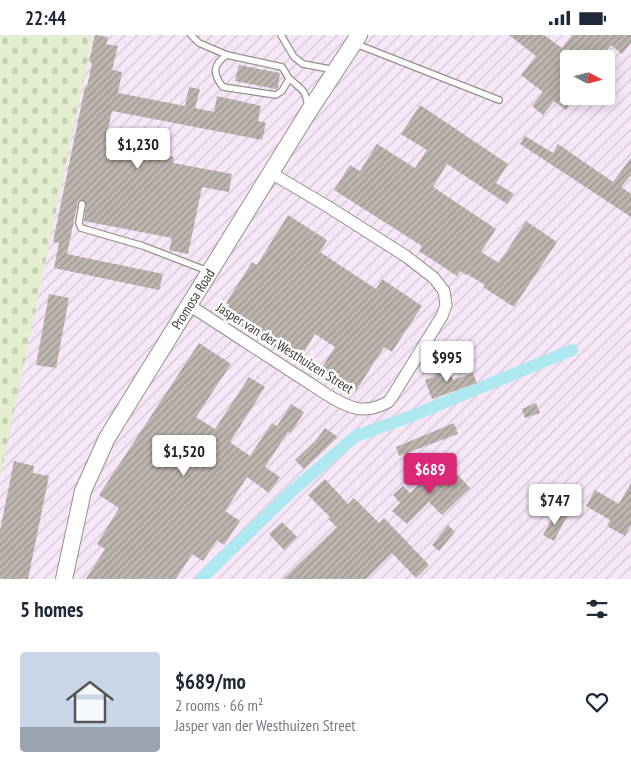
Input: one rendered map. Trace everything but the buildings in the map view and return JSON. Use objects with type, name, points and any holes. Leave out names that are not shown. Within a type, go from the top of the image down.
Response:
[{"type":"street","name":"Promosa Road","points":[[64,579],[83,491],[107,438],[309,111],[356,39]]},
{"type":"street","name":"Jasper van der Westhuizen Street","points":[[189,305],[308,382],[356,408],[372,409],[388,402],[422,350],[442,316],[446,305],[444,291],[439,283],[408,257],[271,173]]},
{"type":"lane","points":[[191,35],[199,43],[227,55],[282,67],[289,79],[303,90],[309,111]]},
{"type":"lane","points":[[281,35],[294,57],[303,64],[337,70]]},
{"type":"lane","points":[[356,39],[499,101]]},
{"type":"lane","points":[[227,55],[219,60],[215,71],[223,87],[276,95],[282,91],[289,79]]},
{"type":"lane","points":[[82,204],[79,223],[81,228],[143,246],[210,272]]},
{"type":"shaded area","points":[[0,35],[631,35],[631,579],[0,579]]},
{"type":"green space","points":[[0,35],[93,35],[0,479]]},
{"type":"waterway","points":[[201,579],[292,491],[356,436],[409,417],[572,350]]}]
